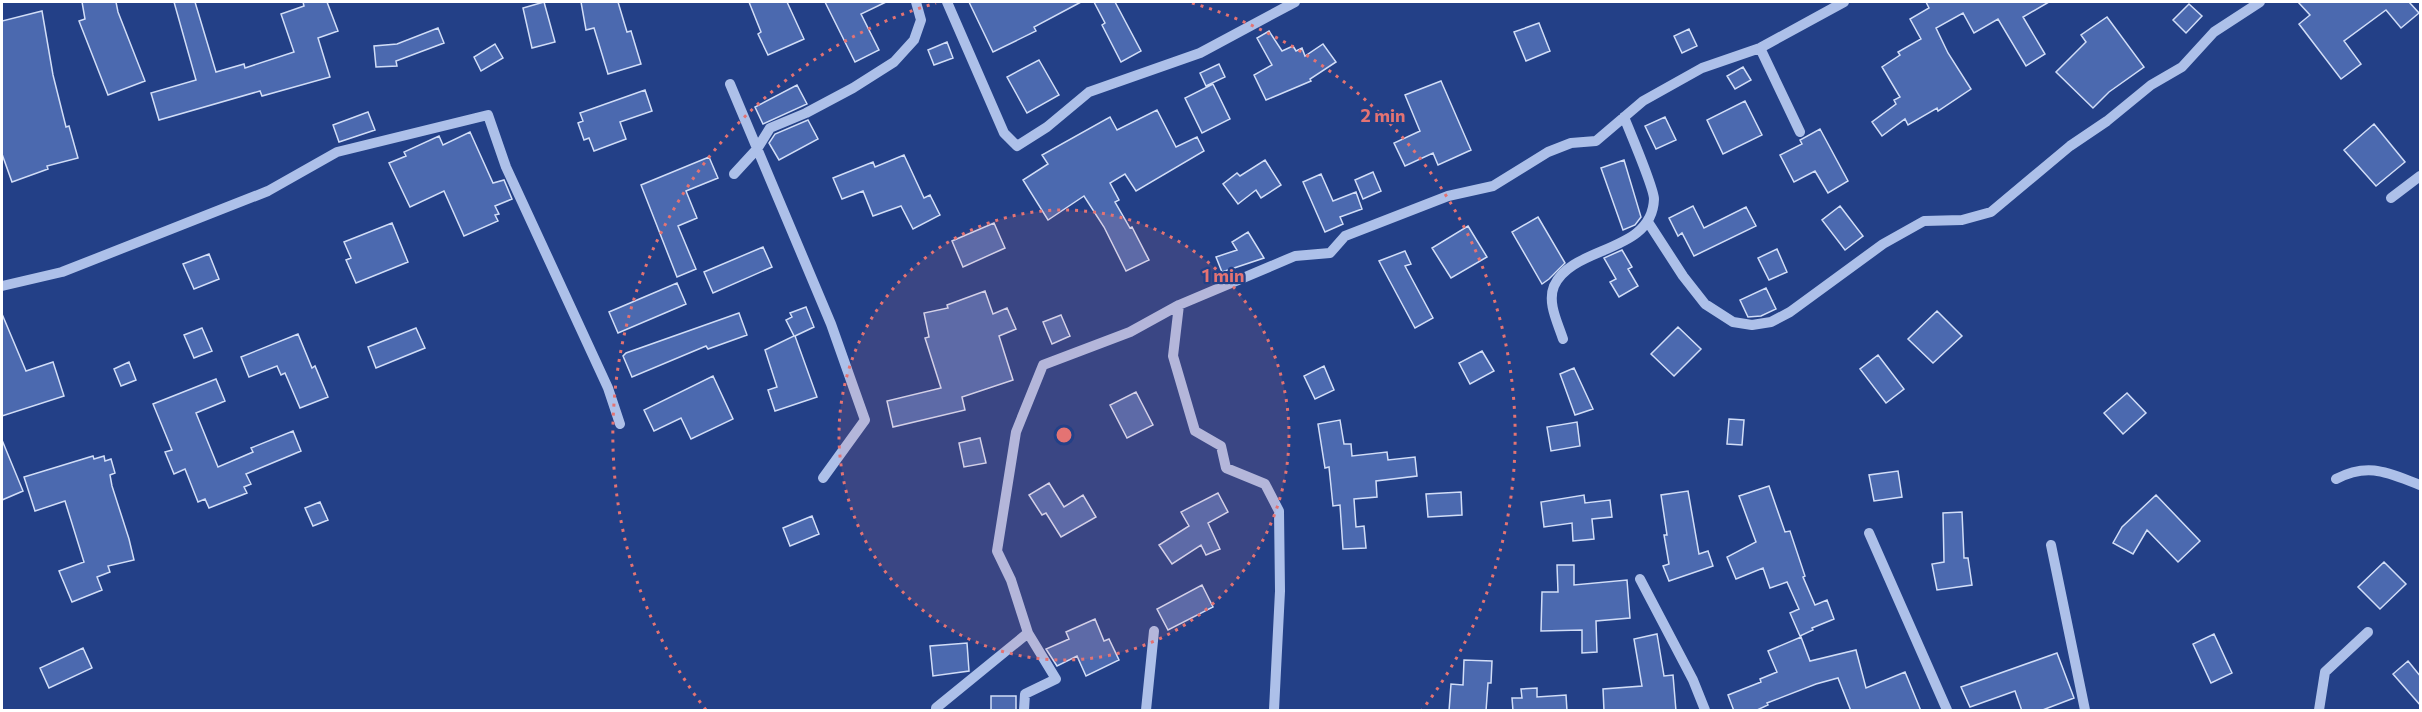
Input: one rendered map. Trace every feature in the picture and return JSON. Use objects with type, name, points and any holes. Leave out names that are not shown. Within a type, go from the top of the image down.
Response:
[{"type":"street","points":[[734,174],[757,150],[770,128],[806,113],[853,88],[894,62],[914,40],[921,20],[916,2]]},
{"type":"street","points":[[947,2],[1004,133],[1017,146],[1047,127],[1089,92],[1200,53],[1296,2]]},
{"type":"street","points":[[1024,711],[1025,694],[1056,679],[1028,633],[1011,580],[997,551],[1017,432],[1043,365],[1130,332],[1179,305],[1295,256],[1330,253],[1345,236],[1448,196],[1493,186],[1548,152],[1571,143],[1596,141],[1643,101],[1702,68],[1760,48],[1844,2]]},
{"type":"street","points":[[1648,222],[1683,276],[1705,304],[1733,322],[1752,325],[1771,322],[1790,312],[1883,244],[1924,221],[1962,220],[1991,212],[2070,146],[2107,122],[2151,86],[2182,67],[2214,32],[2260,2]]},
{"type":"street","points":[[1760,48],[1800,132]]},
{"type":"street","points":[[730,84],[831,324],[865,420],[823,478]]},
{"type":"street","points":[[2,286],[62,272],[268,191],[337,152],[488,115],[506,167],[608,388],[620,423]]},
{"type":"street","points":[[1563,339],[1552,307],[1554,286],[1567,269],[1624,241],[1648,222],[1654,198],[1624,117]]},
{"type":"street","points":[[2391,198],[2421,176]]},
{"type":"street","points":[[1179,305],[1173,356],[1195,431],[1221,446],[1226,468],[1265,484],[1279,511],[1280,591],[1274,711]]},
{"type":"street","points":[[2336,479],[2362,469],[2373,469],[2421,485]]},
{"type":"street","points":[[1869,532],[1947,711]]},
{"type":"street","points":[[2051,545],[2085,711]]},
{"type":"street","points":[[1640,579],[1693,680],[1705,711]]},
{"type":"street","points":[[1146,711],[1154,632]]},
{"type":"street","points":[[2319,711],[2325,672],[2368,632]]},
{"type":"street","points":[[936,711],[936,708],[1028,633]]},
{"type":"building","points":[[82,2],[116,2],[145,81],[108,95],[79,21],[85,19]]},
{"type":"building","points":[[174,2],[195,2],[216,72],[244,64],[245,68],[294,52],[281,14],[304,6],[303,2],[327,2],[338,31],[318,38],[330,77],[262,96],[260,91],[159,120],[151,93],[196,80]]},
{"type":"building","points":[[544,2],[555,42],[532,48],[523,8]]},
{"type":"building","points":[[581,2],[618,2],[627,32],[631,31],[641,64],[608,74],[594,28],[586,30]]},
{"type":"building","points":[[749,2],[787,2],[804,39],[768,55],[758,34],[761,32]]},
{"type":"building","points":[[825,2],[886,2],[861,14],[879,50],[855,62]]},
{"type":"building","points":[[969,2],[1081,2],[1034,27],[1036,31],[993,52]]},
{"type":"building","points":[[1094,2],[1115,2],[1141,51],[1121,62],[1102,25],[1105,23]]},
{"type":"building","points":[[1926,2],[2049,2],[2023,17],[2045,54],[2026,66],[1998,19],[1974,33],[1963,13],[1936,28],[1948,53],[1971,89],[1938,111],[1937,108],[1908,125],[1905,119],[1882,136],[1872,122],[1896,104],[1894,100],[1900,97],[1882,67],[1900,55],[1898,52],[1921,39],[1910,19],[1929,8]]},
{"type":"building","points":[[2298,2],[2409,2],[2419,13],[2401,28],[2386,10],[2344,41],[2361,64],[2341,79],[2299,24],[2310,15]]},
{"type":"building","points":[[2189,4],[2202,16],[2186,33],[2173,20]]},
{"type":"building","points":[[42,11],[53,75],[66,127],[69,126],[78,158],[47,166],[48,169],[12,182],[2,154],[2,21]]},
{"type":"building","points":[[2107,17],[2144,67],[2109,92],[2093,108],[2056,72],[2086,42],[2081,35]]},
{"type":"building","points":[[1539,23],[1550,51],[1526,61],[1514,32]]},
{"type":"building","points":[[438,28],[444,43],[396,61],[397,66],[376,67],[374,46],[397,44]]},
{"type":"building","points":[[1689,29],[1697,46],[1682,53],[1674,36]]},
{"type":"building","points":[[1269,31],[1282,51],[1293,46],[1296,51],[1302,48],[1305,56],[1323,44],[1336,62],[1310,79],[1311,81],[1266,100],[1254,75],[1272,65],[1257,38]]},
{"type":"building","points":[[947,42],[953,58],[934,65],[928,50]]},
{"type":"building","points":[[495,44],[503,58],[481,71],[474,57]]},
{"type":"building","points":[[1039,60],[1059,95],[1027,113],[1007,77]]},
{"type":"building","points":[[1219,64],[1225,77],[1206,86],[1200,73]]},
{"type":"building","points":[[1743,67],[1751,80],[1735,89],[1727,76]]},
{"type":"building","points":[[1441,81],[1471,150],[1438,165],[1433,153],[1405,166],[1394,143],[1420,131],[1405,95]]},
{"type":"building","points":[[1213,84],[1230,119],[1202,133],[1185,98]]},
{"type":"building","points":[[797,85],[807,104],[763,124],[755,107]]},
{"type":"building","points":[[645,90],[652,111],[620,122],[626,139],[594,151],[589,138],[584,140],[578,123],[583,121],[580,113]]},
{"type":"building","points":[[1745,101],[1762,135],[1723,154],[1707,120]]},
{"type":"building","points":[[1157,110],[1176,147],[1197,137],[1204,151],[1136,191],[1125,174],[1110,183],[1119,200],[1115,202],[1130,228],[1132,227],[1149,260],[1126,271],[1104,227],[1084,196],[1048,220],[1023,180],[1048,164],[1042,155],[1110,117],[1117,130]]},
{"type":"building","points":[[368,112],[375,130],[339,142],[333,125]]},
{"type":"building","points":[[1665,117],[1676,140],[1656,149],[1645,126]]},
{"type":"building","points":[[808,120],[818,139],[779,160],[769,143],[775,134]]},
{"type":"building","points":[[2374,124],[2405,162],[2376,186],[2344,150]]},
{"type":"building","points":[[1820,129],[1848,181],[1828,193],[1815,171],[1794,182],[1780,155],[1802,144],[1800,140]]},
{"type":"building","points":[[470,132],[493,183],[504,180],[512,199],[495,206],[499,214],[495,215],[498,221],[464,236],[444,191],[410,207],[389,163],[406,156],[404,152],[439,136],[443,145]]},
{"type":"building","points":[[904,155],[924,198],[930,195],[940,215],[913,229],[901,206],[873,216],[863,191],[842,199],[833,178],[873,162],[875,167]]},
{"type":"building","points":[[709,157],[718,178],[686,191],[697,218],[678,226],[696,269],[677,277],[641,185]]},
{"type":"building","points":[[1265,160],[1281,185],[1261,198],[1256,190],[1238,204],[1223,184],[1237,173],[1240,176]]},
{"type":"building","points":[[1624,160],[1641,217],[1635,225],[1623,230],[1601,168]]},
{"type":"building","points":[[1373,172],[1381,191],[1363,199],[1355,180]]},
{"type":"building","points":[[1321,174],[1333,201],[1356,192],[1362,209],[1340,217],[1343,224],[1325,232],[1303,182]]},
{"type":"building","points":[[1693,206],[1704,228],[1746,207],[1756,226],[1694,256],[1682,233],[1678,236],[1669,218]]},
{"type":"building","points":[[1840,206],[1863,236],[1845,250],[1822,220]]},
{"type":"building","points":[[1538,217],[1565,263],[1542,284],[1512,232]]},
{"type":"building","points":[[392,223],[408,262],[356,283],[346,260],[351,258],[344,242]]},
{"type":"building","points":[[994,223],[1005,248],[963,267],[952,241]]},
{"type":"building","points":[[1468,226],[1487,257],[1451,278],[1432,248]]},
{"type":"building","points":[[1248,232],[1264,258],[1222,272],[1216,257],[1237,250],[1232,242]]},
{"type":"building","points":[[763,247],[772,267],[713,293],[704,272]]},
{"type":"building","points":[[1777,249],[1787,272],[1769,280],[1758,258]]},
{"type":"building","points":[[1622,250],[1632,267],[1628,269],[1638,286],[1619,297],[1610,282],[1616,279],[1604,258]]},
{"type":"building","points":[[1405,251],[1411,264],[1405,266],[1433,318],[1415,328],[1379,261]]},
{"type":"building","points":[[209,254],[219,279],[194,289],[183,264]]},
{"type":"building","points":[[677,283],[686,304],[618,333],[609,312]]},
{"type":"building","points":[[1766,288],[1776,309],[1761,316],[1748,317],[1740,300]]},
{"type":"building","points":[[985,291],[993,314],[1007,308],[1016,329],[999,336],[1013,380],[962,397],[965,410],[893,427],[887,401],[941,388],[925,338],[929,337],[924,313],[948,308],[947,305]]},
{"type":"building","points":[[806,307],[814,327],[795,336],[817,397],[775,411],[768,390],[777,387],[765,350],[794,336],[786,320],[792,317],[790,313]]},
{"type":"building","points":[[1937,311],[1962,336],[1933,363],[1908,339]]},
{"type":"building","points":[[739,313],[747,335],[708,349],[706,346],[632,377],[623,356],[626,353]]},
{"type":"building","points":[[2,314],[26,371],[53,362],[64,396],[2,416]]},
{"type":"building","points":[[1061,315],[1070,336],[1052,344],[1043,322]]},
{"type":"building","points":[[1678,327],[1701,349],[1674,376],[1651,354]]},
{"type":"building","points":[[202,328],[212,351],[194,358],[184,335]]},
{"type":"building","points":[[416,328],[425,348],[376,368],[368,347]]},
{"type":"building","points":[[298,334],[312,368],[315,366],[328,397],[300,408],[285,373],[281,375],[277,366],[249,377],[241,357]]},
{"type":"building","points":[[1482,351],[1494,371],[1470,384],[1459,363]]},
{"type":"building","points":[[1878,355],[1904,389],[1886,403],[1860,369]]},
{"type":"building","points":[[129,362],[136,380],[121,386],[114,369]]},
{"type":"building","points":[[1324,366],[1334,390],[1315,399],[1304,376]]},
{"type":"building","points":[[1574,368],[1593,409],[1575,415],[1560,374]]},
{"type":"building","points":[[713,376],[733,419],[691,439],[681,418],[654,431],[644,410]]},
{"type":"building","points":[[216,379],[225,401],[196,413],[218,467],[253,452],[251,448],[293,431],[301,451],[246,474],[251,484],[244,487],[247,493],[209,508],[205,499],[198,502],[185,469],[174,474],[165,452],[172,450],[153,404]]},
{"type":"building","points":[[1136,392],[1153,425],[1127,438],[1110,405]]},
{"type":"building","points":[[2127,393],[2146,413],[2123,434],[2104,413]]},
{"type":"building","points":[[1729,419],[1744,420],[1742,445],[1727,444]]},
{"type":"building","points":[[1340,420],[1344,444],[1351,444],[1352,456],[1387,452],[1388,460],[1415,457],[1417,476],[1376,481],[1377,497],[1354,499],[1356,527],[1364,526],[1366,548],[1343,549],[1340,505],[1333,506],[1329,467],[1325,468],[1318,424]]},
{"type":"building","points":[[1577,422],[1580,446],[1551,451],[1547,427]]},
{"type":"building","points":[[980,438],[986,463],[964,467],[959,443]]},
{"type":"building","points":[[2,440],[23,491],[2,500]]},
{"type":"building","points":[[93,456],[94,459],[104,456],[105,461],[111,459],[115,473],[110,475],[112,486],[134,560],[108,566],[110,572],[97,577],[102,590],[72,602],[59,571],[84,562],[65,501],[35,511],[24,477]]},
{"type":"building","points":[[1898,471],[1902,497],[1874,501],[1869,475]]},
{"type":"building","points":[[1049,483],[1064,507],[1083,495],[1096,517],[1061,537],[1046,513],[1042,515],[1029,495]]},
{"type":"building","points":[[1769,486],[1785,532],[1790,531],[1805,576],[1803,577],[1815,605],[1827,600],[1834,619],[1800,636],[1790,613],[1799,609],[1787,582],[1770,588],[1763,568],[1736,579],[1727,557],[1756,542],[1739,496]]},
{"type":"building","points":[[1688,491],[1699,554],[1708,551],[1713,566],[1669,581],[1663,566],[1669,564],[1661,495]]},
{"type":"building","points":[[1461,492],[1462,515],[1428,517],[1426,494]]},
{"type":"building","points":[[1218,493],[1228,512],[1208,523],[1220,549],[1206,555],[1201,545],[1172,564],[1159,545],[1189,526],[1181,512]]},
{"type":"building","points":[[1584,495],[1585,503],[1610,500],[1612,517],[1592,519],[1594,539],[1573,541],[1572,523],[1544,527],[1541,502]]},
{"type":"building","points":[[2156,495],[2200,541],[2178,562],[2147,530],[2133,554],[2113,543],[2122,527]]},
{"type":"building","points":[[320,502],[328,520],[313,526],[305,508]]},
{"type":"building","points":[[1962,512],[1964,558],[1968,558],[1972,585],[1937,590],[1932,564],[1944,562],[1943,513]]},
{"type":"building","points":[[812,516],[819,534],[790,546],[783,528]]},
{"type":"building","points":[[2384,562],[2406,584],[2380,609],[2358,587]]},
{"type":"building","points":[[1557,565],[1574,565],[1574,585],[1627,580],[1630,618],[1596,621],[1597,652],[1582,653],[1582,630],[1541,631],[1542,592],[1558,592]]},
{"type":"building","points":[[1202,585],[1213,607],[1168,630],[1157,609]]},
{"type":"building","points":[[1095,619],[1104,641],[1109,639],[1119,660],[1086,676],[1077,656],[1057,666],[1046,649],[1069,639],[1066,632]]},
{"type":"building","points":[[1657,634],[1664,676],[1673,675],[1676,711],[1604,711],[1603,689],[1642,686],[1634,639]]},
{"type":"building","points":[[2214,634],[2232,673],[2211,683],[2193,644]]},
{"type":"building","points":[[1801,637],[1810,661],[1856,650],[1866,688],[1905,672],[1921,711],[1851,711],[1838,678],[1767,703],[1768,705],[1755,711],[1734,711],[1728,695],[1761,682],[1760,679],[1777,672],[1768,651]]},
{"type":"building","points":[[967,643],[969,671],[933,676],[930,646]]},
{"type":"building","points":[[83,648],[92,668],[49,688],[40,668]]},
{"type":"building","points":[[2057,653],[2074,698],[2040,711],[2022,711],[2015,691],[1970,707],[1961,687]]},
{"type":"building","points":[[1464,660],[1492,661],[1486,711],[1449,711],[1451,684],[1463,685]]},
{"type":"building","points":[[2408,661],[2421,677],[2421,706],[2393,674]]},
{"type":"building","points":[[1537,688],[1537,697],[1566,695],[1567,711],[1513,711],[1512,698],[1522,698],[1521,689]]},
{"type":"building","points":[[991,696],[1016,696],[1016,711],[991,711]]}]
